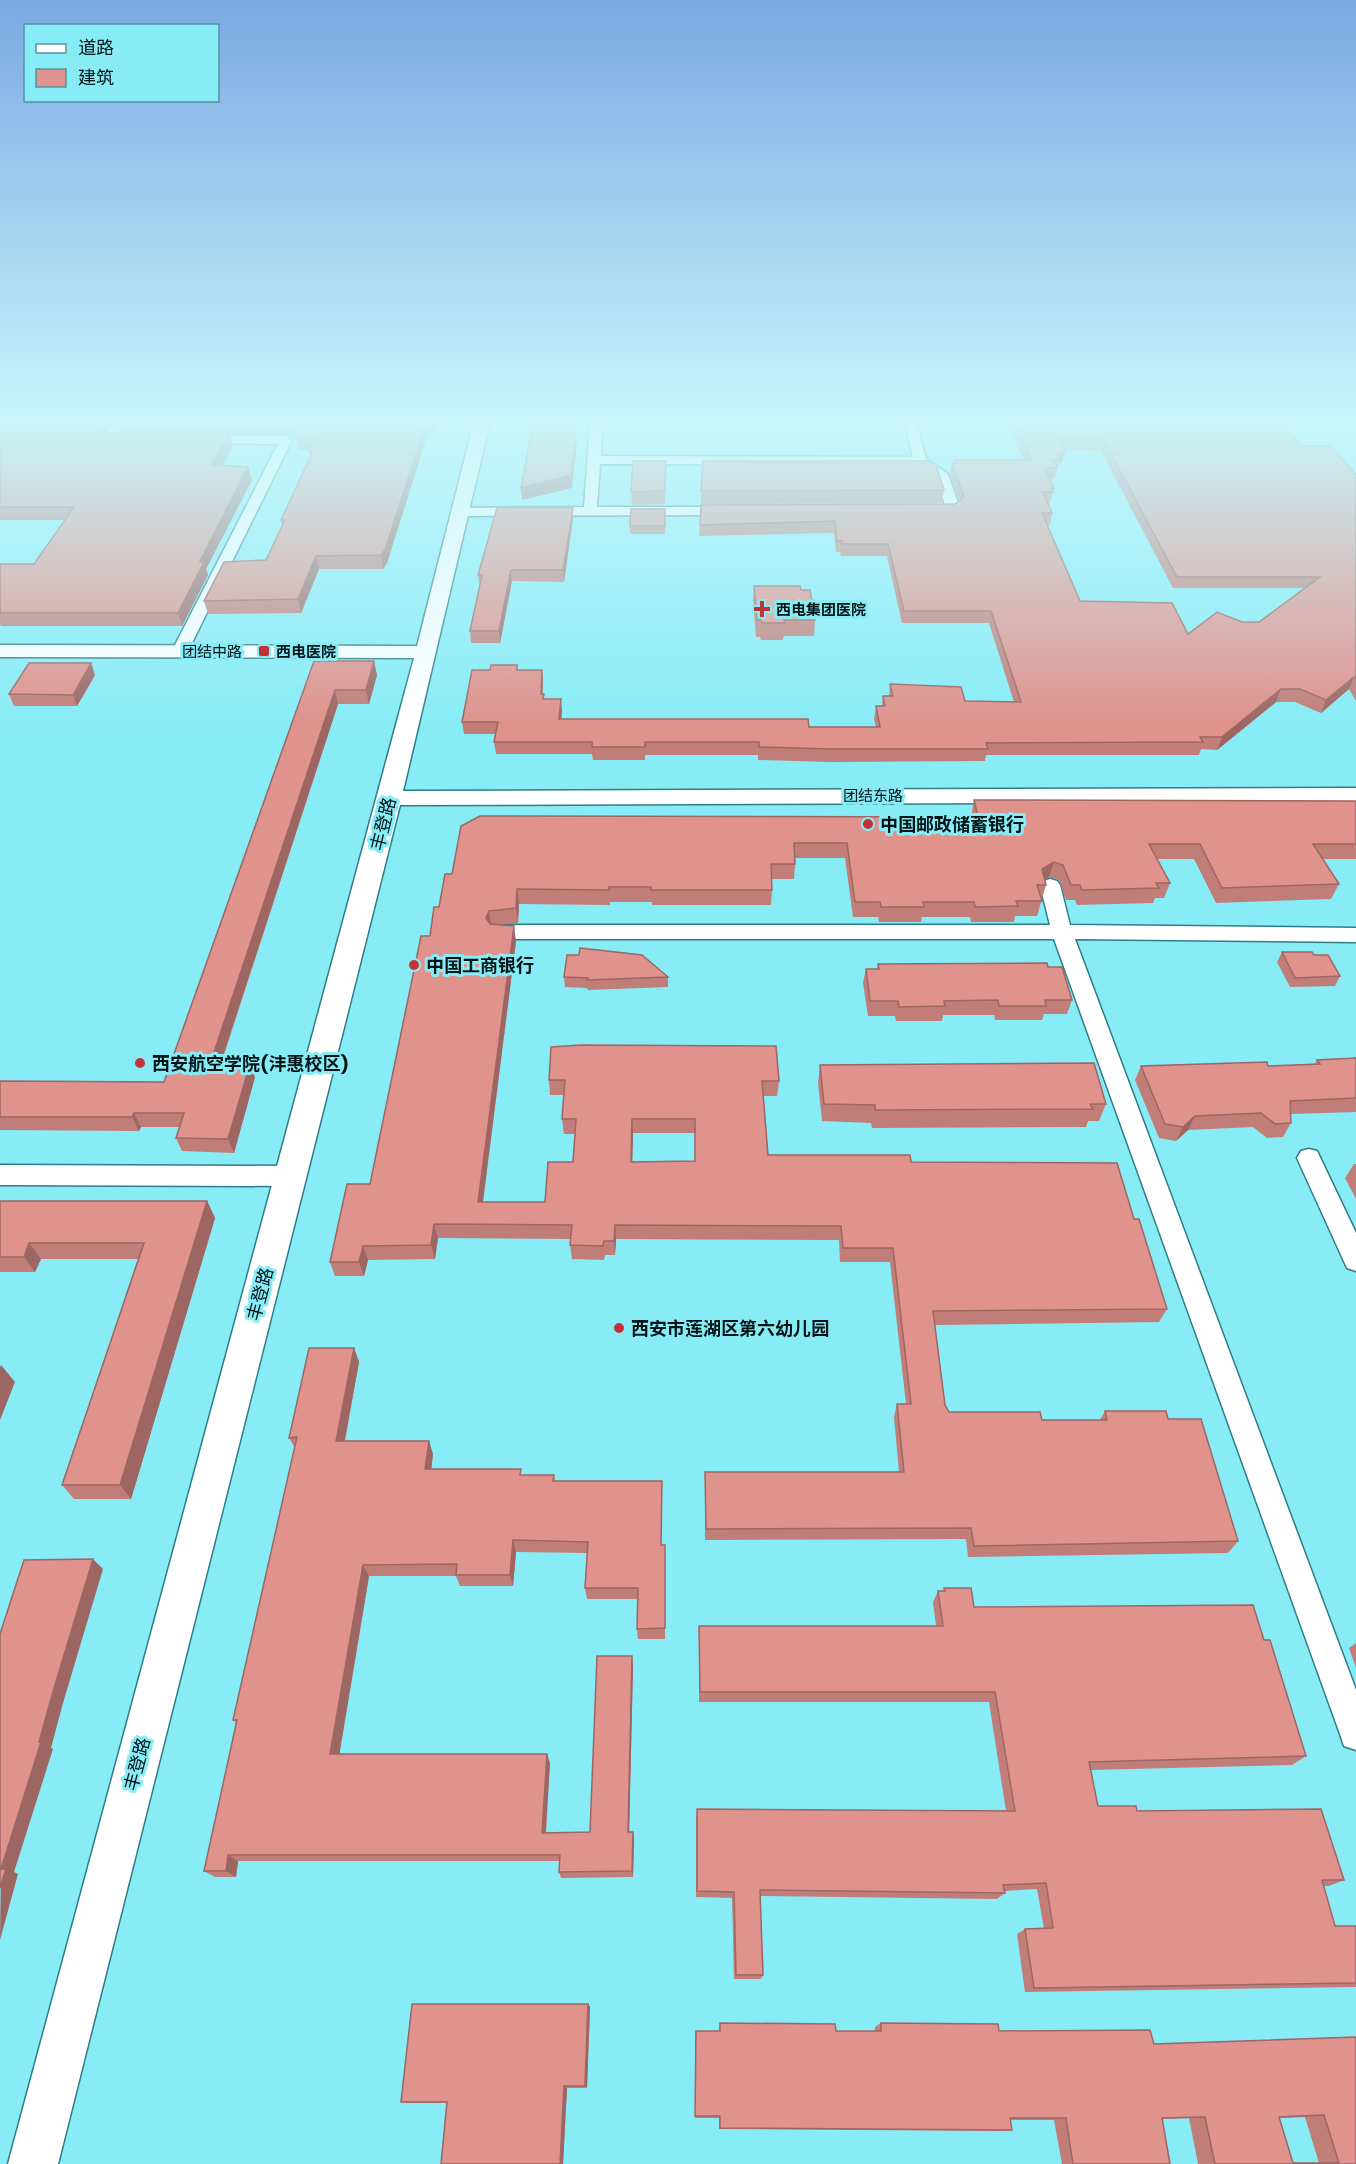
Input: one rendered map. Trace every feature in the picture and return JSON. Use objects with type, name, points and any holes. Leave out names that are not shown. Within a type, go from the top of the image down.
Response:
[{"type":"street","points":[[180,651],[244,523]]},
{"type":"street","name":"丰登路","points":[[33,2164],[392,789],[456,523]]},
{"type":"street","name":"团结中路","points":[[0,651],[424,652]]},
{"type":"street","points":[[392,789],[1356,781]]},
{"type":"street","name":"团结东路","points":[[392,789],[1356,795]]},
{"type":"street","points":[[1050,885],[1062,932],[1356,1734]]},
{"type":"street","points":[[500,932],[1062,932],[1356,935]]},
{"type":"street","points":[[1309,1158],[1356,1260]]},
{"type":"street","points":[[0,1175],[291,1176]]},
{"type":"building","points":[[63,523],[219,523],[200,562],[204,562],[178,613],[0,613],[0,564],[34,564]]},
{"type":"building","points":[[284,523],[394,523],[385,550],[381,555],[316,556],[298,599],[204,601],[224,562],[266,560]]},
{"type":"building","points":[[493,523],[571,523],[563,570],[511,570],[499,631],[470,631],[482,575],[478,575]]},
{"type":"building","points":[[630,523],[665,523],[665,526],[630,526]]},
{"type":"building","points":[[700,523],[768,523],[700,525]]},
{"type":"building","points":[[835,523],[1046,523],[1080,601],[1172,603],[1188,634],[1217,612],[1242,622],[1259,622],[1320,577],[1177,577],[1148,523],[1356,523],[1356,679],[1354,677],[1326,700],[1300,689],[1281,689],[1222,737],[1200,737],[1203,742],[986,743],[988,749],[759,747],[759,742],[645,742],[645,747],[592,747],[592,742],[494,742],[498,722],[462,722],[472,670],[490,670],[491,665],[517,665],[517,670],[542,670],[541,694],[544,694],[543,699],[561,699],[559,719],[808,719],[809,727],[880,727],[876,706],[885,706],[883,696],[893,696],[890,684],[961,687],[965,701],[1021,702],[991,611],[904,611],[888,544],[842,544],[842,541],[837,541]]},
{"type":"building","points":[[754,586],[800,586],[801,590],[810,590],[815,620],[762,623],[761,620],[757,620]]},
{"type":"building","points":[[314,661],[374,661],[366,690],[335,690],[210,1064],[250,1064],[228,1139],[176,1138],[184,1113],[134,1113],[132,1117],[0,1117],[0,1081],[164,1082]]},
{"type":"building","points":[[29,663],[91,663],[73,695],[9,694]]},
{"type":"building","points":[[974,800],[1356,801],[1356,844],[1313,844],[1339,884],[1222,888],[1200,844],[1149,844],[1170,883],[1156,883],[1159,888],[1082,890],[1080,885],[1071,885],[1063,865],[1054,862],[1042,869],[1046,885],[1037,885],[1042,901],[1016,901],[1018,906],[975,907],[974,902],[923,902],[924,907],[881,907],[880,902],[855,902],[847,843],[794,843],[795,864],[771,864],[772,890],[651,890],[651,887],[609,887],[609,890],[517,889],[516,908],[489,911],[486,918],[490,924],[514,926],[478,1202],[545,1202],[548,1162],[573,1162],[576,1119],[562,1119],[565,1080],[549,1080],[551,1047],[581,1045],[776,1046],[779,1081],[762,1081],[768,1155],[910,1155],[911,1162],[1117,1163],[1134,1219],[1139,1219],[1167,1309],[933,1311],[945,1405],[949,1412],[1040,1412],[1042,1420],[1107,1420],[1105,1411],[1166,1411],[1168,1419],[1201,1419],[1238,1541],[974,1546],[971,1528],[706,1529],[705,1472],[904,1472],[897,1404],[911,1404],[893,1248],[843,1248],[841,1226],[615,1225],[614,1241],[604,1241],[603,1246],[570,1245],[572,1225],[434,1224],[431,1245],[363,1246],[359,1262],[330,1262],[347,1184],[370,1184],[421,936],[430,936],[434,907],[439,907],[445,874],[452,874],[461,826],[480,816],[978,817]],"holes":[[[632,1119],[695,1119],[695,1161],[631,1162]]]},
{"type":"building","points":[[580,948],[642,955],[668,977],[587,980],[588,978],[564,977],[567,955],[579,955]]},
{"type":"building","points":[[1282,952],[1312,952],[1314,955],[1328,955],[1340,976],[1295,978]]},
{"type":"building","points":[[1047,963],[1048,967],[1062,967],[1072,1000],[1045,1000],[1046,1006],[999,1006],[998,1000],[944,1001],[945,1006],[899,1007],[898,1001],[870,1001],[866,969],[879,969],[878,964]]},
{"type":"building","points":[[1356,1058],[1356,1098],[1290,1101],[1291,1123],[1275,1124],[1261,1113],[1195,1116],[1183,1127],[1165,1124],[1141,1066],[1267,1062],[1268,1066],[1320,1064],[1317,1060]]},
{"type":"building","points":[[1094,1063],[1106,1104],[1090,1104],[1093,1109],[875,1110],[875,1105],[824,1104],[820,1065]]},
{"type":"building","points":[[0,1201],[207,1201],[120,1485],[62,1485],[144,1243],[29,1243],[24,1257],[0,1257]]},
{"type":"building","points":[[309,1348],[354,1348],[336,1441],[429,1441],[425,1469],[521,1469],[520,1475],[554,1475],[553,1481],[662,1481],[661,1545],[665,1545],[665,1628],[637,1629],[638,1588],[585,1588],[588,1542],[513,1540],[510,1575],[456,1575],[457,1564],[363,1565],[330,1754],[547,1754],[542,1833],[590,1832],[597,1656],[632,1656],[628,1832],[633,1832],[632,1871],[559,1872],[560,1855],[228,1855],[226,1871],[204,1871],[237,1720],[233,1720],[297,1437],[289,1438]]},
{"type":"building","points":[[93,1559],[52,1695],[39,1742],[41,1742],[1,1869],[6,1869],[0,1888],[0,1634],[24,1560]]},
{"type":"building","points":[[944,1588],[971,1588],[974,1607],[1253,1605],[1264,1640],[1270,1640],[1306,1756],[1089,1762],[1098,1806],[1136,1806],[1137,1811],[1321,1809],[1344,1880],[1322,1880],[1335,1926],[1356,1926],[1356,1983],[1034,1988],[1025,1929],[1053,1928],[1046,1883],[1003,1885],[1005,1893],[760,1890],[763,1975],[736,1975],[734,1892],[697,1891],[697,1809],[1015,1811],[995,1692],[700,1692],[699,1626],[943,1626],[938,1591],[945,1591]]},
{"type":"building","points":[[412,2004],[588,2004],[585,2086],[564,2086],[560,2164],[441,2164],[447,2102],[401,2102]]},
{"type":"building","points":[[720,2023],[835,2024],[836,2031],[881,2031],[881,2023],[998,2024],[999,2031],[1150,2030],[1154,2044],[1356,2037],[1356,2164],[1215,2164],[1205,2117],[1162,2118],[1170,2164],[1073,2164],[1066,2118],[1010,2118],[1012,2130],[720,2128],[720,2116],[695,2116],[696,2031],[720,2031]],"holes":[[[1324,2115],[1339,2163],[1293,2163],[1279,2117]]]},
{"type":"place","name":"西电集团医院","points":[[762,609]]},
{"type":"place","name":"西电医院","points":[[264,651]]},
{"type":"place","name":"中国邮政储蓄银行","points":[[868,824]]},
{"type":"place","name":"中国工商银行","points":[[414,965]]},
{"type":"place","name":"西安航空学院(沣惠校区)","points":[[140,1063]]},
{"type":"place","name":"西安市莲湖区第六幼儿园","points":[[619,1328]]}]
